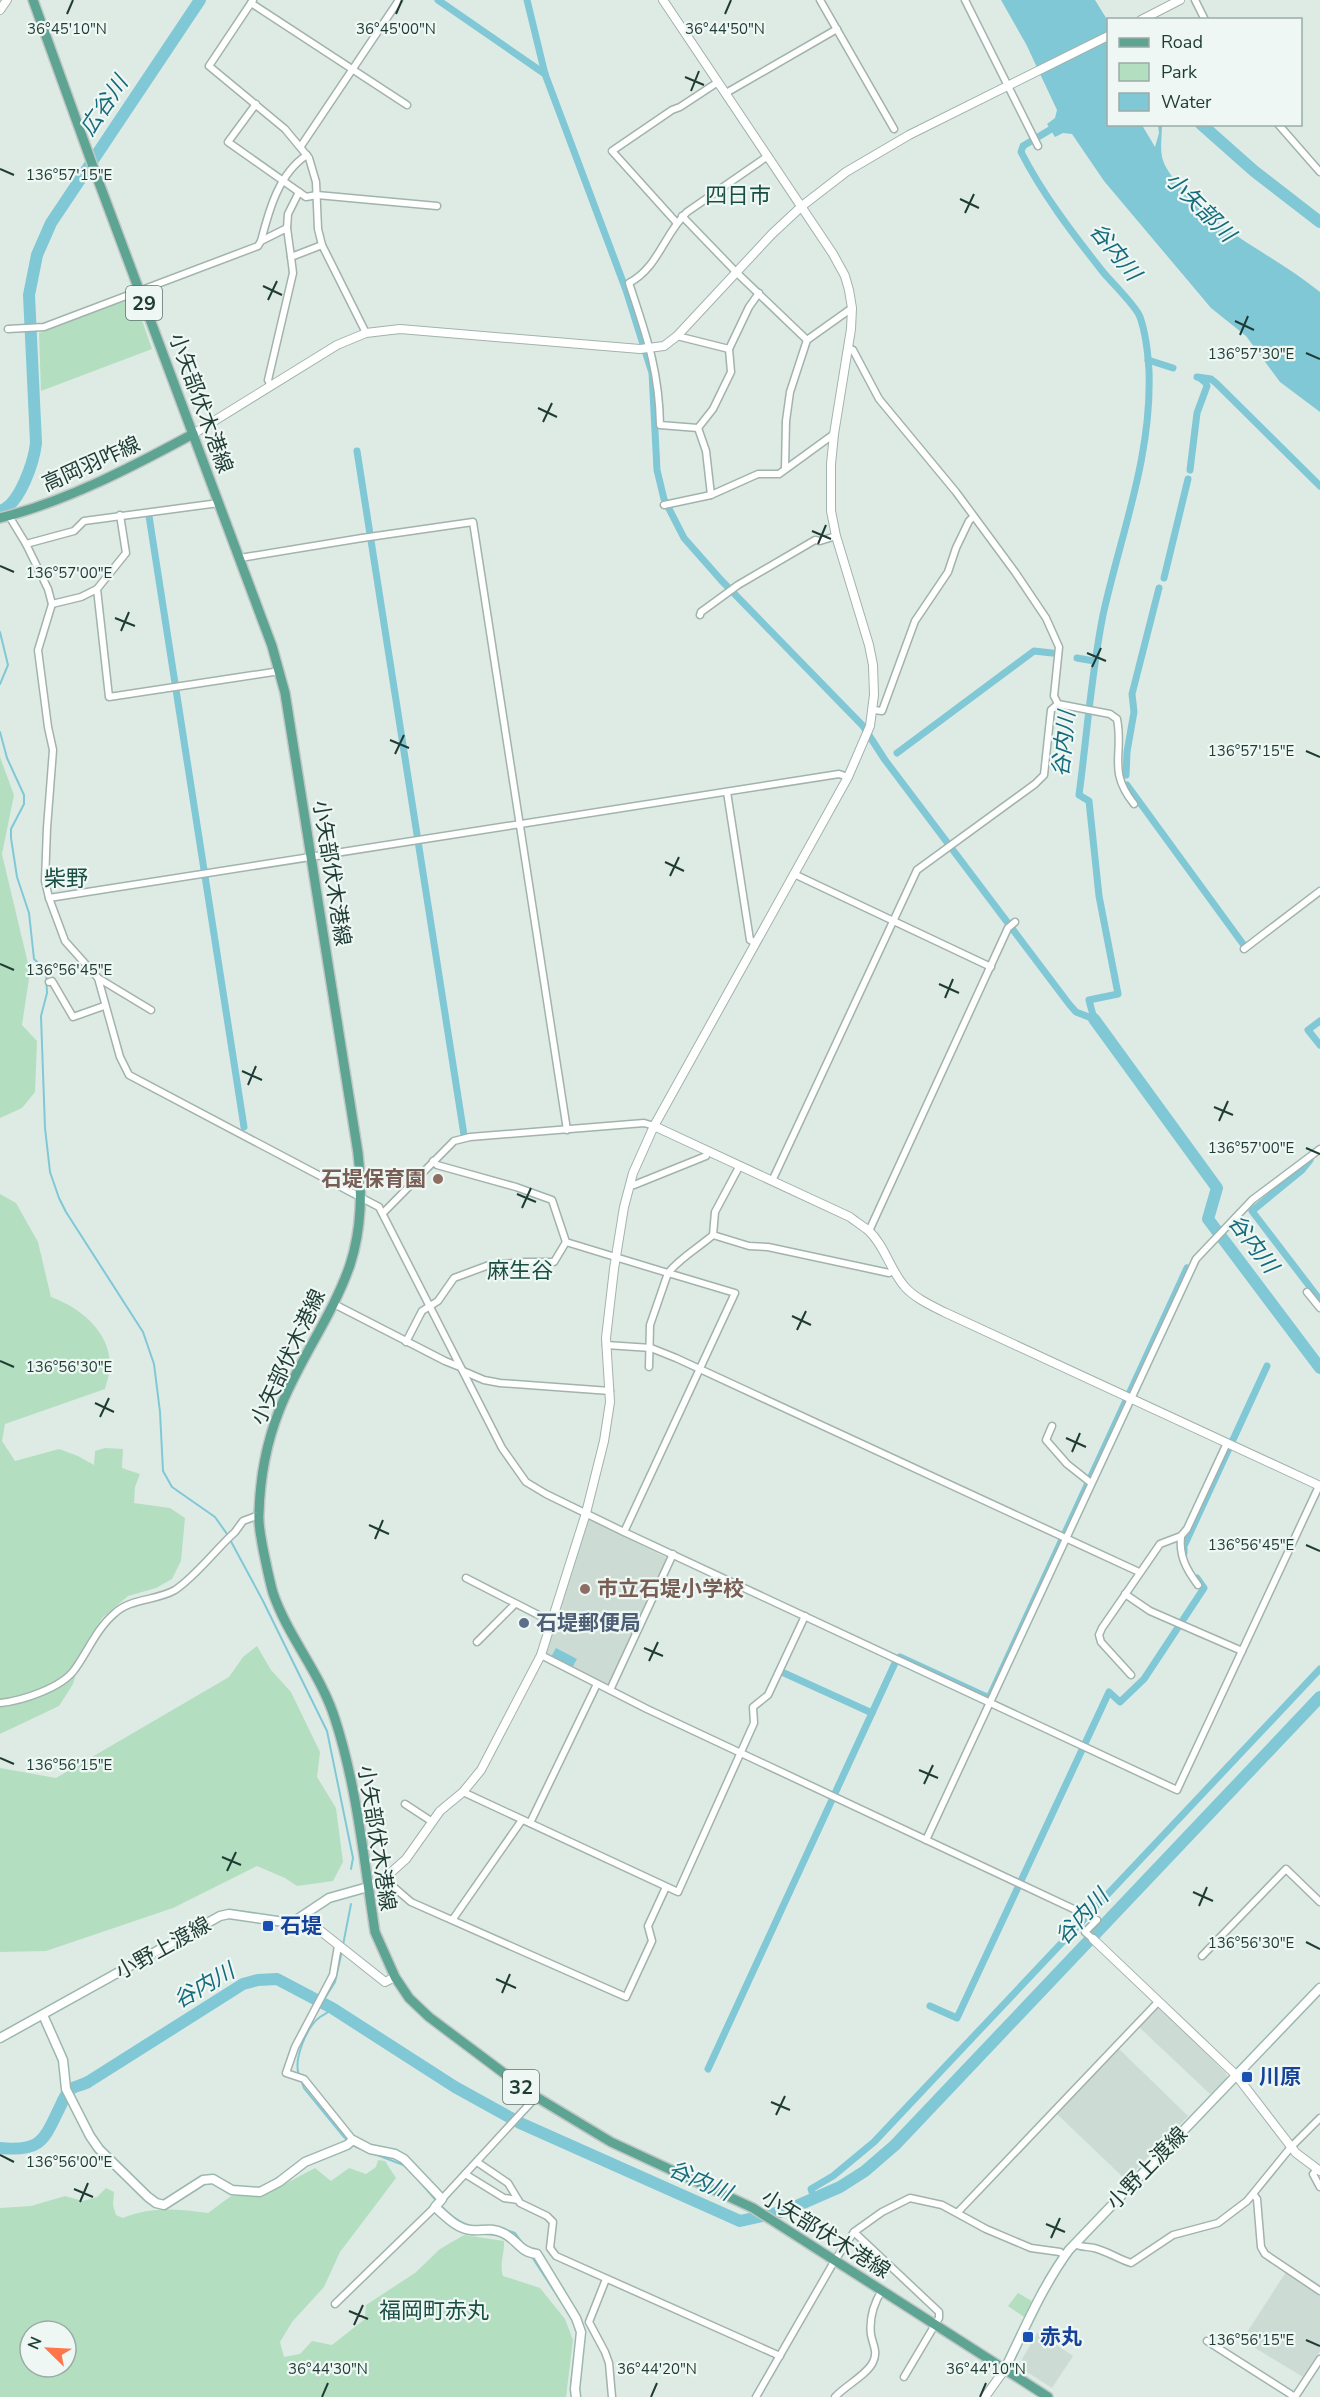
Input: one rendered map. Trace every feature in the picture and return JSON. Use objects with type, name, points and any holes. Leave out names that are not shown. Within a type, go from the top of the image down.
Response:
[{"type":"main road","name":"小矢部伏木港線","points":[[33,0],[280,670],[358,1153],[361,1197],[358,1231],[353,1253],[334,1304],[279,1409],[267,1446],[262,1473],[259,1515],[266,1563],[274,1594],[335,1717],[352,1786],[375,1932],[395,1977],[410,1998],[429,2017],[536,2097],[635,2154],[769,2217],[1048,2397]]},
{"type":"main road","name":"高岡羽咋線","points":[[4,517],[69,494],[140,462],[193,434]]},
{"type":"main road","name":"小野上渡線","points":[[0,2038],[220,1916],[229,1914],[284,1922],[303,1917],[330,1898],[368,1887]]},
{"type":"main road","name":"小野上渡線","points":[[1005,2369],[1027,2320],[1049,2279],[1065,2256],[1320,1988]]},
{"type":"main road","points":[[43,2015],[63,2060],[66,2089],[99,2149],[156,2203],[164,2205],[202,2180],[213,2178],[232,2190],[260,2192],[279,2182],[305,2162],[350,2142],[395,2154],[404,2159],[461,2227],[501,2232],[511,2237],[524,2252],[536,2254],[576,2319],[581,2332],[576,2397]]},
{"type":"street","points":[[0,10],[7,0]]},
{"type":"street","points":[[301,146],[399,0]]},
{"type":"street","points":[[368,1887],[387,1876],[414,1850],[431,1821],[463,1792],[485,1762],[541,1655],[586,1513],[604,1441],[610,1391],[606,1345],[607,1316],[630,1184],[640,1155],[848,777],[863,745],[874,710],[873,665],[869,645],[836,536],[831,511],[834,434],[852,308],[845,276],[802,206],[663,0]]},
{"type":"street","points":[[820,0],[894,129]]},
{"type":"street","points":[[965,0],[1010,85],[1038,146]]},
{"type":"street","points":[[1145,18],[1180,0]]},
{"type":"street","points":[[1195,0],[1204,18]]},
{"type":"street","points":[[366,333],[322,245],[318,229],[317,195],[313,169],[307,155],[301,146],[256,104],[209,66],[252,1],[406,105]]},
{"type":"street","points":[[726,93],[837,29]]},
{"type":"street","points":[[193,434],[337,345],[366,333],[400,329],[647,349],[664,346],[677,336],[802,206],[865,159],[1107,36]]},
{"type":"street","points":[[676,222],[612,151],[718,82]]},
{"type":"street","points":[[256,104],[228,142],[306,197],[317,195],[437,206]]},
{"type":"street","points":[[1280,126],[1320,172]]},
{"type":"street","points":[[8,329],[44,327],[258,246],[270,205],[288,171],[307,155]]},
{"type":"street","points":[[698,428],[660,425],[660,399],[629,283],[644,274],[682,216],[768,156]]},
{"type":"street","points":[[271,386],[268,380],[293,273],[287,228],[288,214],[299,192]]},
{"type":"street","points":[[682,216],[807,340]]},
{"type":"street","points":[[261,241],[287,228]]},
{"type":"street","points":[[291,257],[322,245]]},
{"type":"street","points":[[698,428],[713,409],[731,372],[729,349],[759,293]]},
{"type":"street","points":[[785,469],[786,421],[790,392],[807,340],[852,308]]},
{"type":"street","points":[[677,336],[729,349]]},
{"type":"street","points":[[848,348],[853,350],[879,399],[956,492],[1046,618],[1059,647],[1054,696],[1061,706]]},
{"type":"street","points":[[698,428],[706,451],[711,495]]},
{"type":"street","points":[[664,505],[711,495],[758,474],[779,474],[834,434]]},
{"type":"street","points":[[26,544],[74,531],[84,520],[219,504]]},
{"type":"street","points":[[52,604],[81,597],[97,589],[126,553],[120,515]]},
{"type":"street","points":[[4,517],[26,544],[48,589],[52,604],[38,650],[53,750],[45,882],[49,898],[65,941],[98,978],[151,1010]]},
{"type":"street","points":[[874,710],[882,711],[915,621],[948,572],[960,539],[973,517]]},
{"type":"street","points":[[240,558],[473,522],[567,1130]]},
{"type":"street","points":[[700,615],[700,612],[731,590],[815,540],[820,541],[836,536]]},
{"type":"street","points":[[97,589],[109,698],[280,670]]},
{"type":"street","points":[[772,1181],[917,870],[1035,784],[1044,774],[1051,710],[1061,706],[1110,714],[1117,719],[1120,733],[1116,754],[1120,782],[1134,804]]},
{"type":"street","points":[[49,898],[839,774],[848,777]]},
{"type":"street","points":[[727,792],[750,940],[756,943]]},
{"type":"street","points":[[794,874],[991,967]]},
{"type":"street","points":[[1244,948],[1320,891]]},
{"type":"street","points":[[869,1231],[1008,928],[1015,922]]},
{"type":"street","points":[[98,978],[120,1057],[129,1075],[379,1207],[502,1448],[526,1482],[624,1532],[1177,1790],[1319,1486],[917,1298],[893,1271],[878,1242],[869,1231],[849,1217],[644,1123],[470,1137],[454,1141],[383,1213]]},
{"type":"street","points":[[49,982],[52,981],[73,1017],[104,1006]]},
{"type":"street","points":[[926,1840],[1196,1259],[1252,1200],[1320,1149]]},
{"type":"street","points":[[630,1184],[634,1185],[706,1156],[707,1152]]},
{"type":"street","points":[[406,1342],[422,1311],[438,1301],[454,1278],[489,1266],[554,1262],[566,1242],[552,1200],[516,1187],[437,1165],[433,1161]]},
{"type":"street","points":[[649,1367],[650,1325],[668,1274],[678,1261],[688,1256],[713,1235],[716,1212],[739,1167]]},
{"type":"street","points":[[713,1235],[749,1246],[768,1247],[890,1273],[893,1271]]},
{"type":"street","points":[[566,1242],[735,1293],[624,1532]]},
{"type":"street","points":[[1307,1292],[1320,1308]]},
{"type":"street","points":[[334,1304],[484,1380],[610,1391]]},
{"type":"street","points":[[606,1345],[651,1348],[1139,1572]]},
{"type":"street","points":[[1052,1426],[1046,1440],[1067,1464],[1091,1483]]},
{"type":"street","points":[[1131,1675],[1101,1642],[1099,1635],[1139,1572],[1160,1544],[1181,1536],[1187,1529],[1227,1443]]},
{"type":"street","points":[[0,1703],[40,1692],[67,1677],[74,1671],[87,1649],[115,1612],[128,1605],[175,1590],[232,1535],[243,1521],[259,1515]]},
{"type":"street","points":[[1181,1536],[1180,1551],[1198,1585]]},
{"type":"street","points":[[610,1690],[674,1554]]},
{"type":"street","points":[[466,1578],[552,1622]]},
{"type":"street","points":[[1125,1594],[1150,1611],[1242,1652]]},
{"type":"street","points":[[477,1642],[515,1604]]},
{"type":"street","points":[[463,1792],[678,1892],[754,1724],[753,1707],[768,1695],[805,1616]]},
{"type":"street","points":[[541,1655],[741,1754],[1097,1920],[1085,1932],[1236,2075],[1291,2147],[1305,2162],[1318,2170],[1313,2174],[1320,2187]]},
{"type":"street","points":[[530,1823],[597,1684]]},
{"type":"street","points":[[405,1804],[431,1821]]},
{"type":"street","points":[[453,1919],[522,1820]]},
{"type":"street","points":[[1202,1956],[1286,1869],[1320,1902]]},
{"type":"street","points":[[387,1876],[389,1883],[411,1902],[626,1997],[652,1941],[648,1926],[666,1887]]},
{"type":"street","points":[[303,1917],[385,1982],[395,1977]]},
{"type":"street","points":[[338,1946],[333,1975],[316,2004],[286,2073],[304,2079],[350,2142]]},
{"type":"street","points":[[958,2212],[1158,2002]]},
{"type":"street","points":[[335,2304],[439,2203],[536,2097]]},
{"type":"street","points":[[1075,2244],[1080,2247],[1092,2247],[1131,2263],[1173,2235],[1218,2223],[1254,2195],[1291,2147],[1320,2118]]},
{"type":"street","points":[[477,2162],[508,2183],[524,2205],[547,2216],[553,2222],[550,2248],[556,2256],[780,2356]]},
{"type":"street","points":[[465,2174],[504,2198],[519,2200]]},
{"type":"street","points":[[1254,2195],[1257,2199],[1261,2247],[1265,2254],[1320,2291]]},
{"type":"street","points":[[756,2397],[835,2260],[854,2232],[882,2212],[910,2199],[942,2205],[986,2229],[1031,2248],[1060,2252],[1065,2256]]},
{"type":"street","points":[[854,2232],[939,2312],[939,2318],[904,2377]]},
{"type":"street","points":[[536,2254],[550,2248]]},
{"type":"street","points":[[606,2279],[589,2322],[609,2363],[612,2397]]},
{"type":"street","points":[[835,2397],[873,2362],[876,2353],[871,2334],[873,2310],[882,2290]]},
{"type":"street","points":[[1207,2341],[1295,2397],[1320,2359]]},
{"type":"street","points":[[986,2397],[1005,2369]]},
{"type":"shaded area","points":[[589,1519],[669,1559],[609,1687],[544,1654]]},
{"type":"shaded area","points":[[1159,2006],[1225,2072],[1226,2079],[1210,2094],[1139,2027]]},
{"type":"shaded area","points":[[1119,2049],[1188,2116],[1126,2180],[1057,2114]]},
{"type":"shaded area","points":[[1286,2272],[1320,2295],[1320,2351],[1303,2377],[1242,2340]]},
{"type":"shaded area","points":[[1038,2332],[1073,2356],[1052,2388],[1024,2370],[1022,2359]]},
{"type":"green space","points":[[131,296],[134,297],[152,349],[41,391],[39,333]]},
{"type":"green space","points":[[0,757],[14,795],[2,854],[30,972],[22,1025],[37,1041],[35,1092],[22,1108],[0,1118]]},
{"type":"green space","points":[[0,1194],[16,1203],[38,1242],[51,1297],[82,1314],[99,1331],[109,1353],[110,1365],[105,1389],[5,1424],[2,1441],[15,1461],[59,1449],[94,1465],[95,1451],[105,1448],[123,1449],[122,1468],[140,1474],[135,1487],[134,1503],[170,1508],[185,1518],[181,1561],[172,1579],[156,1588],[128,1596],[102,1618],[81,1656],[73,1684],[59,1706],[0,1734]]},
{"type":"green space","points":[[257,1646],[271,1670],[291,1692],[320,1752],[317,1777],[336,1808],[343,1862],[333,1881],[297,1886],[257,1866],[173,1908],[46,1951],[0,1952],[0,1768],[56,1778],[229,1677],[243,1657]]},
{"type":"green space","points":[[378,2160],[385,2161],[396,2178],[340,2252],[324,2287],[292,2322],[280,2342],[284,2357],[300,2354],[312,2341],[332,2345],[365,2319],[366,2305],[415,2273],[440,2249],[464,2235],[504,2241],[503,2276],[540,2288],[565,2319],[573,2340],[566,2397],[0,2397],[0,2208],[31,2206],[65,2196],[83,2201],[97,2197],[106,2188],[114,2192],[113,2205],[116,2215],[123,2218],[155,2210],[208,2213],[231,2196],[266,2194],[315,2168],[331,2181],[349,2168],[366,2174],[376,2167]]},
{"type":"green space","points":[[1018,2293],[1032,2301],[1024,2317],[1008,2306]]},
{"type":"water","name":"小矢部川","points":[[1001,0],[1095,0],[1107,19],[1107,126],[1143,126],[1155,147],[1159,133],[1158,126],[1162,126],[1163,162],[1184,191],[1216,221],[1320,292],[1320,412],[1280,382],[1246,336],[1211,308],[1104,181],[1072,134],[1063,133],[1055,137],[1047,124],[1055,118],[1057,110],[1026,44]]},
{"type":"water","points":[[556,1648],[577,1659],[572,1668],[551,1657]]},
{"type":"waterway","name":"広谷川","points":[[0,511],[7,507],[20,492],[29,471],[36,443],[29,295],[37,255],[51,223],[200,0]]},
{"type":"waterway","points":[[438,0],[545,74]]},
{"type":"waterway","points":[[527,0],[545,74],[626,290],[652,373],[657,470],[664,499],[684,538],[721,580],[863,726],[885,760],[1069,1004],[1076,1012],[1094,1019]]},
{"type":"waterway","name":"谷内川","points":[[1058,125],[1023,146],[1021,152],[1039,184],[1070,229],[1138,312],[1145,337],[1149,371],[1146,434],[1134,494],[1103,615],[1092,682],[1079,795],[1089,801],[1099,896],[1118,994],[1089,1000],[1094,1019]]},
{"type":"waterway","points":[[1203,126],[1254,171],[1320,222]]},
{"type":"waterway","points":[[1148,360],[1173,368]]},
{"type":"waterway","points":[[1197,377],[1211,379],[1216,383],[1320,486]]},
{"type":"waterway","points":[[1190,470],[1197,413],[1207,386],[1200,378]]},
{"type":"waterway","points":[[357,451],[464,1135]]},
{"type":"waterway","points":[[1164,578],[1188,479]]},
{"type":"waterway","points":[[149,516],[244,1127]]},
{"type":"waterway","points":[[1126,775],[1127,752],[1134,712],[1132,694],[1159,588]]},
{"type":"waterway","points":[[0,632],[8,665],[0,684]]},
{"type":"waterway","points":[[897,753],[1034,651],[1052,653]]},
{"type":"waterway","points":[[1077,658],[1094,661]]},
{"type":"waterway","points":[[0,732],[7,758],[24,795],[24,804],[11,829],[11,838],[17,877],[29,913],[34,959],[46,970],[47,993],[41,1016],[45,1128],[50,1172],[66,1212],[143,1332],[154,1364],[160,1412],[163,1471],[172,1487],[215,1517],[227,1534],[327,1731],[353,1858],[351,1869]]},
{"type":"waterway","points":[[1127,785],[1243,944]]},
{"type":"waterway","name":"谷内川","points":[[1094,1019],[1217,1188],[1208,1219],[1320,1368]]},
{"type":"waterway","points":[[1320,1021],[1308,1030],[1320,1045]]},
{"type":"waterway","points":[[1310,1160],[1302,1170],[1252,1211],[1320,1300]]},
{"type":"waterway","points":[[900,1657],[989,1698],[1187,1268]]},
{"type":"waterway","points":[[1184,1553],[1184,1546],[1267,1366]]},
{"type":"waterway","points":[[930,2006],[957,2018],[1109,1692],[1120,1702],[1144,1679],[1204,1588],[1197,1578]]},
{"type":"waterway","points":[[708,2069],[895,1663]]},
{"type":"waterway","points":[[812,2192],[811,2189],[833,2176],[874,2142],[1320,1669]]},
{"type":"waterway","points":[[784,1673],[872,1713]]},
{"type":"waterway","name":"谷内川","points":[[0,2148],[14,2149],[34,2145],[46,2135],[71,2089],[88,2082],[243,1984],[277,1979],[332,2008],[455,2087],[520,2123],[740,2221],[785,2211],[840,2187],[865,2171],[895,2145],[1320,1697]]},
{"type":"waterway","points":[[343,1945],[351,1904]]},
{"type":"waterway","points":[[322,2003],[335,1982],[342,1951]]},
{"type":"waterway","points":[[299,2075],[298,2061],[306,2035],[315,2021],[332,2008]]},
{"type":"waterway","points":[[301,2080],[304,2088],[344,2137],[356,2147],[406,2166]]},
{"type":"waterway","points":[[422,2184],[450,2214],[471,2226]]},
{"type":"waterway","points":[[498,2227],[515,2233],[524,2245]]},
{"type":"waterway","points":[[532,2257],[562,2303]]},
{"type":"waterway","points":[[571,2385],[574,2361]]},
{"type":"place","name":"石堤保育園","points":[[438,1179]]},
{"type":"place","name":"市立石堤小学校","points":[[585,1589]]},
{"type":"place","name":"石堤郵便局","points":[[524,1623]]},
{"type":"place","name":"石堤","points":[[268,1926]]},
{"type":"place","name":"川原","points":[[1247,2077]]},
{"type":"place","name":"赤丸","points":[[1028,2337]]},
{"type":"district","name":"四日市","points":[[738,196]]},
{"type":"district","name":"柴野","points":[[66,879]]},
{"type":"district","name":"麻生谷","points":[[520,1271]]},
{"type":"district","name":"福岡町赤丸","points":[[434,2311]]}]
